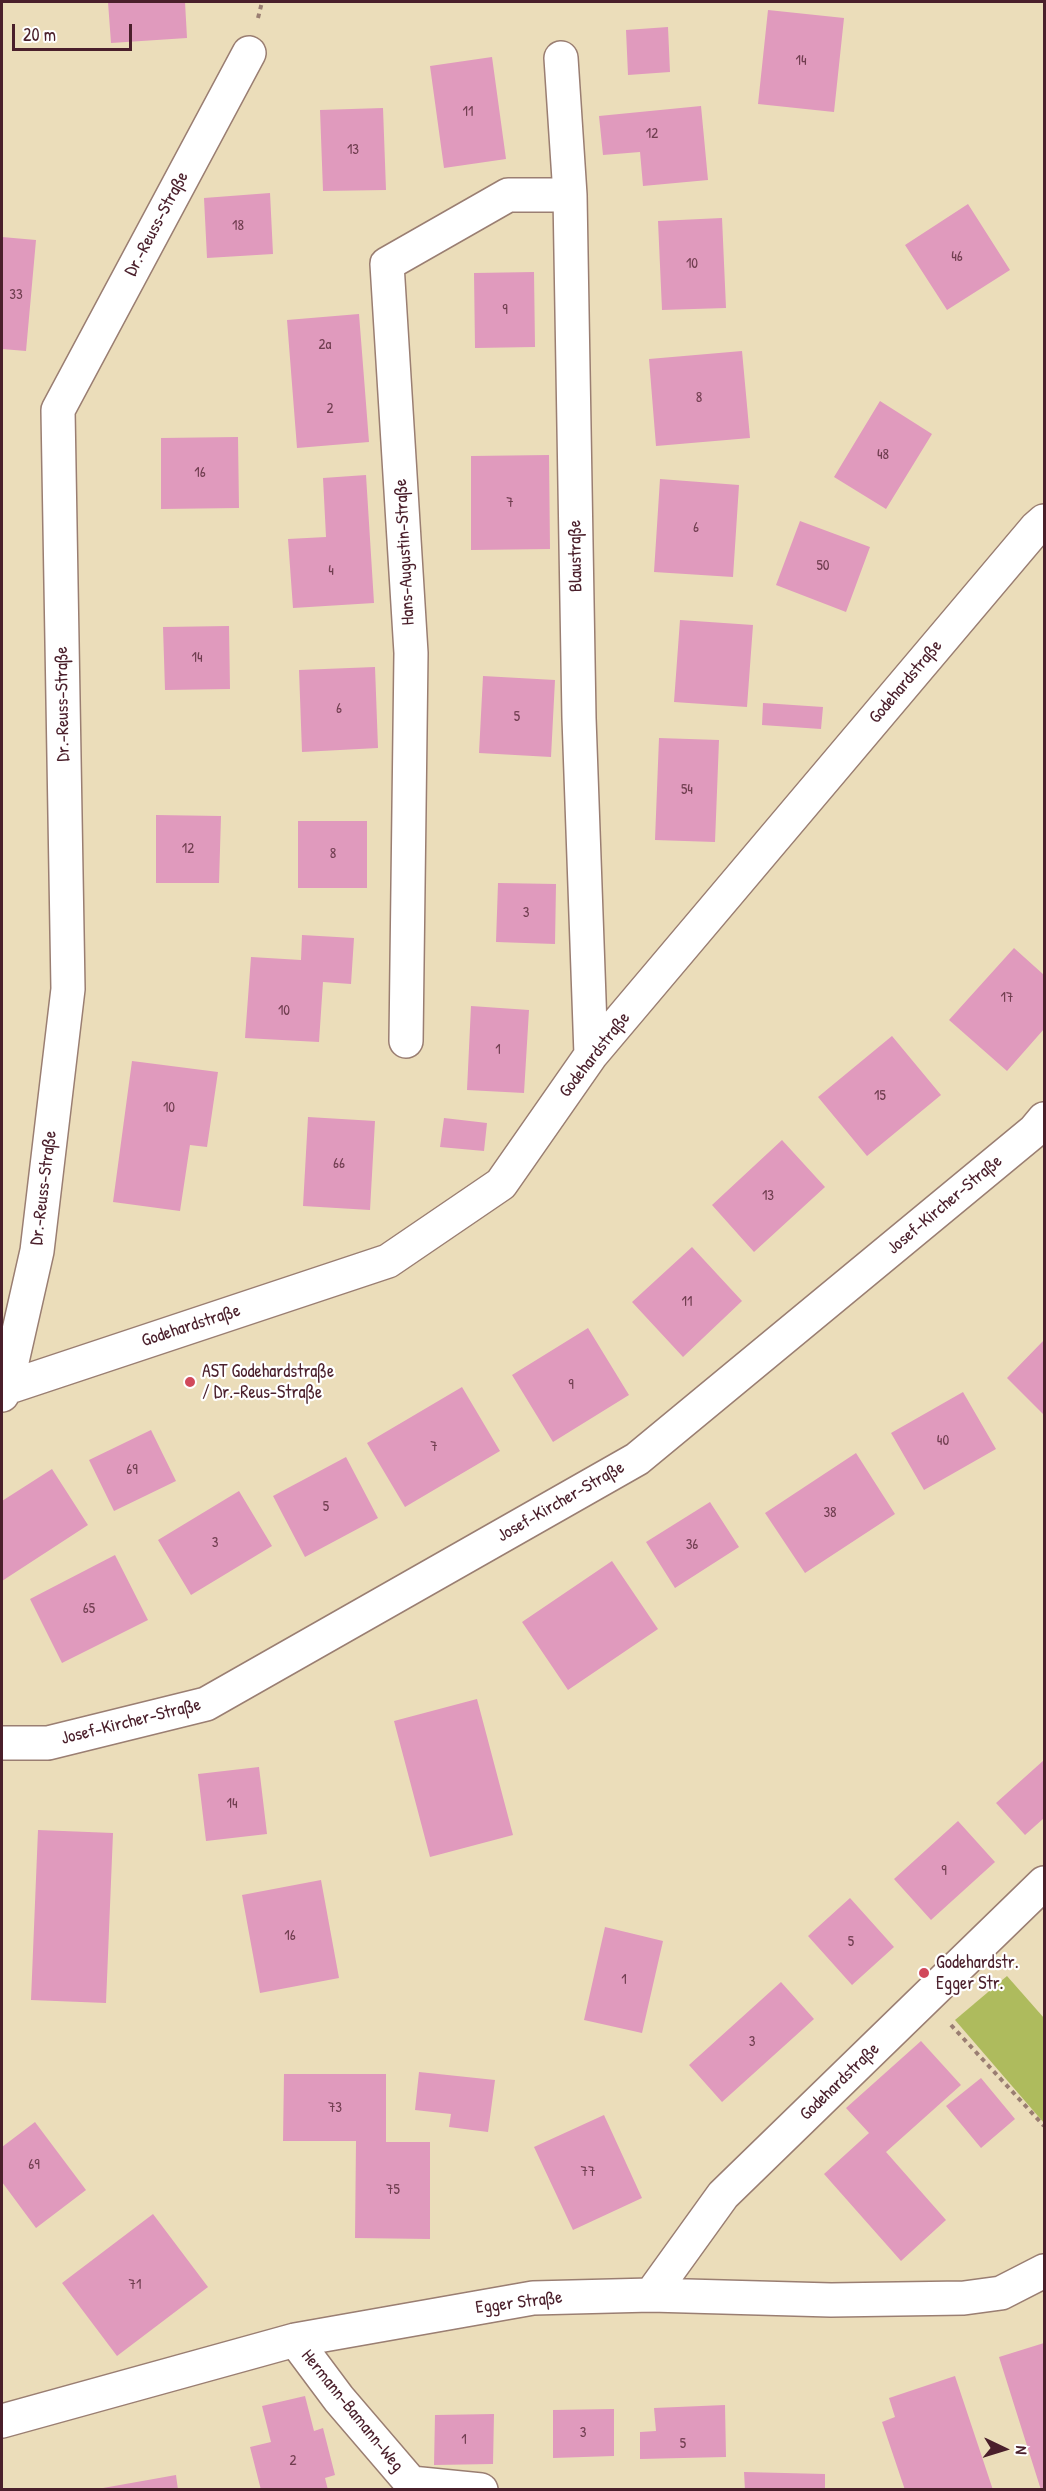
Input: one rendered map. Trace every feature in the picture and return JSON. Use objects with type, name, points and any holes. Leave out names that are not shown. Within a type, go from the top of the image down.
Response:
[{"type":"street","name":"Dr.-Reuss-Straße","points":[[4,1391],[37,1251],[68,989],[58,410],[249,53]]},
{"type":"street","name":"Blaustraße","points":[[561,57],[570,195],[579,718],[591,1055]]},
{"type":"street","name":"Hans-Augustin-Straße","points":[[406,1041],[411,653],[387,264],[508,195],[570,195]]},
{"type":"street","name":"Godehardstraße","points":[[4,1391],[388,1261],[501,1184],[591,1055],[1044,521]]},
{"type":"street","name":"Josef-Kircher-Straße","points":[[2,1743],[48,1743],[206,1704],[637,1459],[1034,1131],[1044,1119]]},
{"type":"street","name":"Godehardstraße","points":[[651,2295],[723,2195],[1044,1883]]},
{"type":"street","name":"Egger Straße","points":[[2,2421],[295,2340],[533,2298],[651,2295],[831,2300],[964,2298],[1001,2293],[1044,2271]]},
{"type":"street","name":"Hermann-Bamann-Weg","points":[[295,2340],[339,2399],[411,2483],[481,2490]]},
{"type":"path","points":[[926,1998],[1044,2126]]},
{"type":"green space","points":[[1007,1976],[1044,2018],[1044,2123],[955,2020]]},
{"type":"building","points":[[108,2],[185,2],[187,38],[111,43]]},
{"type":"building","points":[[768,10],[844,18],[834,112],[758,104]]},
{"type":"building","points":[[668,27],[670,72],[628,75],[626,30]]},
{"type":"building","points":[[492,57],[506,159],[444,168],[430,66]]},
{"type":"building","points":[[701,106],[708,180],[643,186],[640,152],[603,155],[599,116]]},
{"type":"building","points":[[383,108],[386,190],[323,191],[320,110]]},
{"type":"building","points":[[270,193],[273,254],[207,258],[204,198]]},
{"type":"building","points":[[968,204],[1010,270],[947,310],[905,245]]},
{"type":"building","points":[[722,218],[726,308],[662,310],[658,221]]},
{"type":"building","points":[[2,237],[36,240],[26,351],[2,349]]},
{"type":"building","points":[[534,272],[535,347],[475,348],[474,273]]},
{"type":"building","points":[[359,314],[369,442],[297,448],[287,320]]},
{"type":"building","points":[[742,351],[750,438],[656,446],[649,359]]},
{"type":"building","points":[[880,401],[932,434],[886,509],[834,477]]},
{"type":"building","points":[[238,437],[239,508],[161,509],[161,438]]},
{"type":"building","points":[[549,455],[550,549],[471,550],[471,456]]},
{"type":"building","points":[[366,475],[374,603],[293,608],[288,539],[326,537],[323,478]]},
{"type":"building","points":[[660,479],[739,485],[733,577],[654,572]]},
{"type":"building","points":[[800,521],[870,547],[846,612],[776,585]]},
{"type":"building","points":[[680,620],[753,625],[747,707],[674,702]]},
{"type":"building","points":[[229,626],[230,689],[165,690],[163,627]]},
{"type":"building","points":[[375,667],[378,748],[302,752],[299,670]]},
{"type":"building","points":[[483,676],[555,680],[551,757],[479,753]]},
{"type":"building","points":[[763,703],[823,707],[821,729],[762,725]]},
{"type":"building","points":[[659,738],[719,740],[715,842],[655,840]]},
{"type":"building","points":[[156,815],[221,816],[219,883],[156,883]]},
{"type":"building","points":[[298,821],[367,821],[367,888],[298,888]]},
{"type":"building","points":[[498,883],[556,884],[555,944],[496,942]]},
{"type":"building","points":[[302,935],[354,938],[351,984],[323,982],[319,1042],[245,1038],[251,957],[301,960]]},
{"type":"building","points":[[1014,948],[1044,975],[1044,1029],[1007,1071],[949,1020]]},
{"type":"building","points":[[471,1006],[529,1010],[524,1093],[467,1090]]},
{"type":"building","points":[[892,1036],[941,1095],[867,1156],[818,1097]]},
{"type":"building","points":[[132,1061],[218,1072],[207,1147],[190,1145],[180,1211],[113,1202]]},
{"type":"building","points":[[308,1117],[375,1121],[370,1210],[303,1206]]},
{"type":"building","points":[[444,1118],[487,1123],[484,1151],[440,1147]]},
{"type":"building","points":[[782,1140],[825,1187],[754,1252],[712,1205]]},
{"type":"building","points":[[692,1247],[742,1301],[683,1357],[632,1302]]},
{"type":"building","points":[[588,1328],[629,1395],[553,1442],[512,1375]]},
{"type":"building","points":[[1044,1340],[1044,1415],[1007,1378]]},
{"type":"building","points":[[462,1387],[500,1451],[405,1507],[367,1443]]},
{"type":"building","points":[[963,1392],[996,1449],[924,1490],[891,1433]]},
{"type":"building","points":[[151,1430],[176,1481],[114,1511],[89,1460]]},
{"type":"building","points":[[856,1453],[895,1514],[805,1573],[765,1513]]},
{"type":"building","points":[[346,1457],[378,1518],[305,1557],[273,1496]]},
{"type":"building","points":[[52,1469],[88,1525],[2,1581],[2,1501]]},
{"type":"building","points":[[239,1491],[272,1546],[191,1595],[158,1540]]},
{"type":"building","points":[[710,1502],[739,1547],[675,1588],[646,1542]]},
{"type":"building","points":[[115,1555],[148,1620],[62,1663],[30,1599]]},
{"type":"building","points":[[612,1561],[658,1629],[568,1690],[522,1622]]},
{"type":"building","points":[[477,1699],[513,1835],[430,1857],[394,1721]]},
{"type":"building","points":[[1044,1760],[1044,1818],[1025,1835],[996,1803]]},
{"type":"building","points":[[259,1767],[267,1834],[206,1841],[198,1774]]},
{"type":"building","points":[[958,1821],[995,1862],[931,1920],[894,1879]]},
{"type":"building","points":[[38,1830],[113,1833],[106,2003],[31,2000]]},
{"type":"building","points":[[321,1880],[339,1978],[260,1993],[242,1895]]},
{"type":"building","points":[[850,1898],[894,1947],[852,1985],[808,1936]]},
{"type":"building","points":[[605,1927],[663,1941],[642,2033],[584,2020]]},
{"type":"building","points":[[781,1982],[814,2019],[722,2102],[689,2065]]},
{"type":"building","points":[[921,2041],[961,2085],[886,2152],[946,2220],[901,2261],[824,2174],[869,2133],[846,2108]]},
{"type":"building","points":[[419,2072],[495,2080],[488,2132],[449,2127],[451,2114],[415,2110]]},
{"type":"building","points":[[284,2074],[386,2074],[386,2142],[430,2142],[430,2239],[355,2238],[356,2141],[283,2141]]},
{"type":"building","points":[[981,2078],[1015,2119],[981,2148],[946,2106]]},
{"type":"building","points":[[604,2115],[642,2198],[573,2230],[534,2147]]},
{"type":"building","points":[[35,2122],[86,2190],[36,2228],[2,2182],[2,2147]]},
{"type":"building","points":[[153,2214],[208,2287],[117,2356],[62,2283]]},
{"type":"building","points":[[1044,2343],[1044,2490],[1041,2490],[999,2357]]},
{"type":"building","points":[[955,2376],[993,2490],[905,2490],[882,2422],[895,2417],[889,2398]]},
{"type":"building","points":[[305,2396],[314,2431],[323,2428],[335,2475],[325,2478],[328,2490],[261,2490],[250,2447],[271,2442],[262,2406]]},
{"type":"building","points":[[725,2405],[726,2457],[640,2459],[640,2432],[656,2431],[654,2408]]},
{"type":"building","points":[[614,2409],[614,2456],[553,2458],[553,2410]]},
{"type":"building","points":[[494,2414],[493,2464],[434,2465],[435,2415]]},
{"type":"building","points":[[744,2472],[825,2474],[825,2490],[745,2490]]},
{"type":"building","points":[[176,2475],[178,2490],[103,2490],[103,2488]]},
{"type":"place","name":"AST Godehardstraße / Dr.-Reus-Straße","points":[[190,1382]]},
{"type":"place","name":"Godehardstr. Egger Str.","points":[[924,1973]]}]
